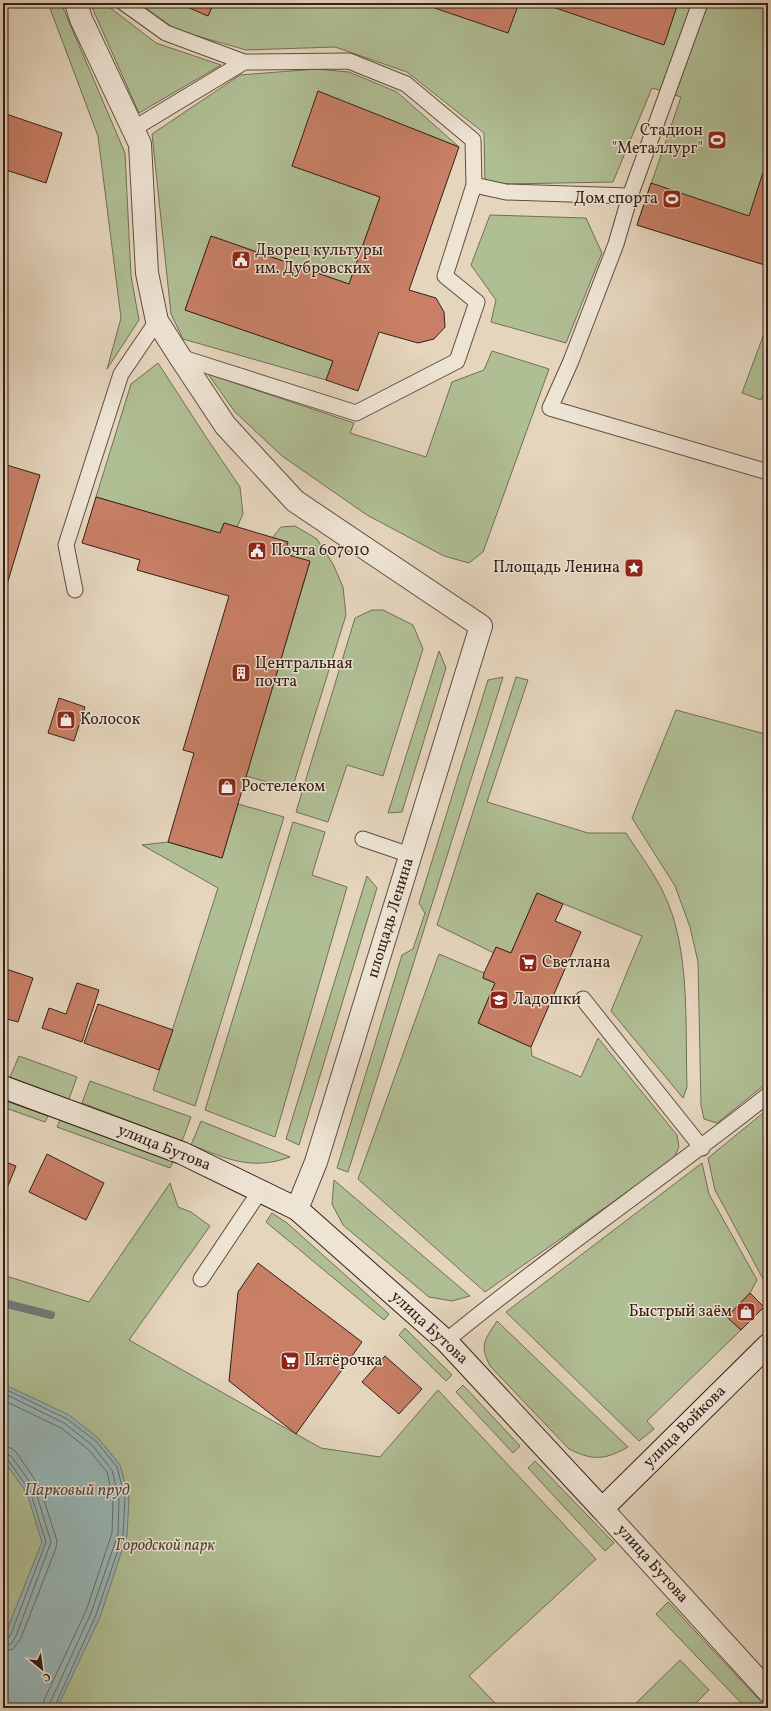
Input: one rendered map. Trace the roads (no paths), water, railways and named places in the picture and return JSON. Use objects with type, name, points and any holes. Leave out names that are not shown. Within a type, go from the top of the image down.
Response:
[{"type":"street","points":[[76,3],[81,19],[140,144],[147,273],[157,320],[180,357]]},
{"type":"street","name":"площадь Ленина","points":[[180,357],[225,425],[295,501],[481,626],[316,1162],[297,1209]]},
{"type":"street","name":"улица Бутова","points":[[3,1087],[182,1153],[297,1209],[446,1341],[768,1691]]},
{"type":"street","name":"улица Войкова","points":[[602,1509],[768,1345]]},
{"type":"lane","points":[[124,3],[166,33],[244,62],[349,61],[406,84],[473,140],[474,186],[445,276],[477,302],[457,360],[356,413],[180,357]]},
{"type":"lane","points":[[700,3],[630,196],[613,252],[571,360],[550,408],[768,472]]},
{"type":"lane","points":[[133,129],[244,62]]},
{"type":"lane","points":[[474,186],[506,192],[630,196]]},
{"type":"lane","points":[[75,590],[66,545],[121,374],[157,320]]},
{"type":"lane","points":[[363,839],[410,855]]},
{"type":"lane","points":[[582,999],[702,1148]]},
{"type":"lane","points":[[446,1341],[490,1305],[702,1148],[768,1095]]},
{"type":"lane","points":[[201,1279],[260,1191]]},
{"type":"water","name":"Парковый пруд","points":[[3,1384],[69,1415],[98,1438],[120,1465],[129,1498],[127,1535],[100,1617],[57,1708],[3,1708],[3,1640],[42,1542],[27,1493],[3,1460]]},
{"type":"waterway","points":[[3,1303],[51,1315]]},
{"type":"place","name":"Стадион \"Металлург\"","points":[[717,140]]},
{"type":"place","name":"Дом спорта","points":[[672,199]]},
{"type":"place","name":"Дворец культуры им. Дубровских","points":[[241,260]]},
{"type":"place","name":"Почта 607010","points":[[257,551]]},
{"type":"place","name":"Площадь Ленина","points":[[634,568]]},
{"type":"place","name":"Центральная почта","points":[[241,673]]},
{"type":"place","name":"Колосок","points":[[66,720]]},
{"type":"place","name":"Ростелеком","points":[[227,787]]},
{"type":"place","name":"Светлана","points":[[528,963]]},
{"type":"place","name":"Ладошки","points":[[499,1000]]},
{"type":"place","name":"Быстрый заём","points":[[746,1312]]},
{"type":"place","name":"Пятёрочка","points":[[290,1361]]},
{"type":"park label","name":"Городской парк","points":[[165,1546]]}]
